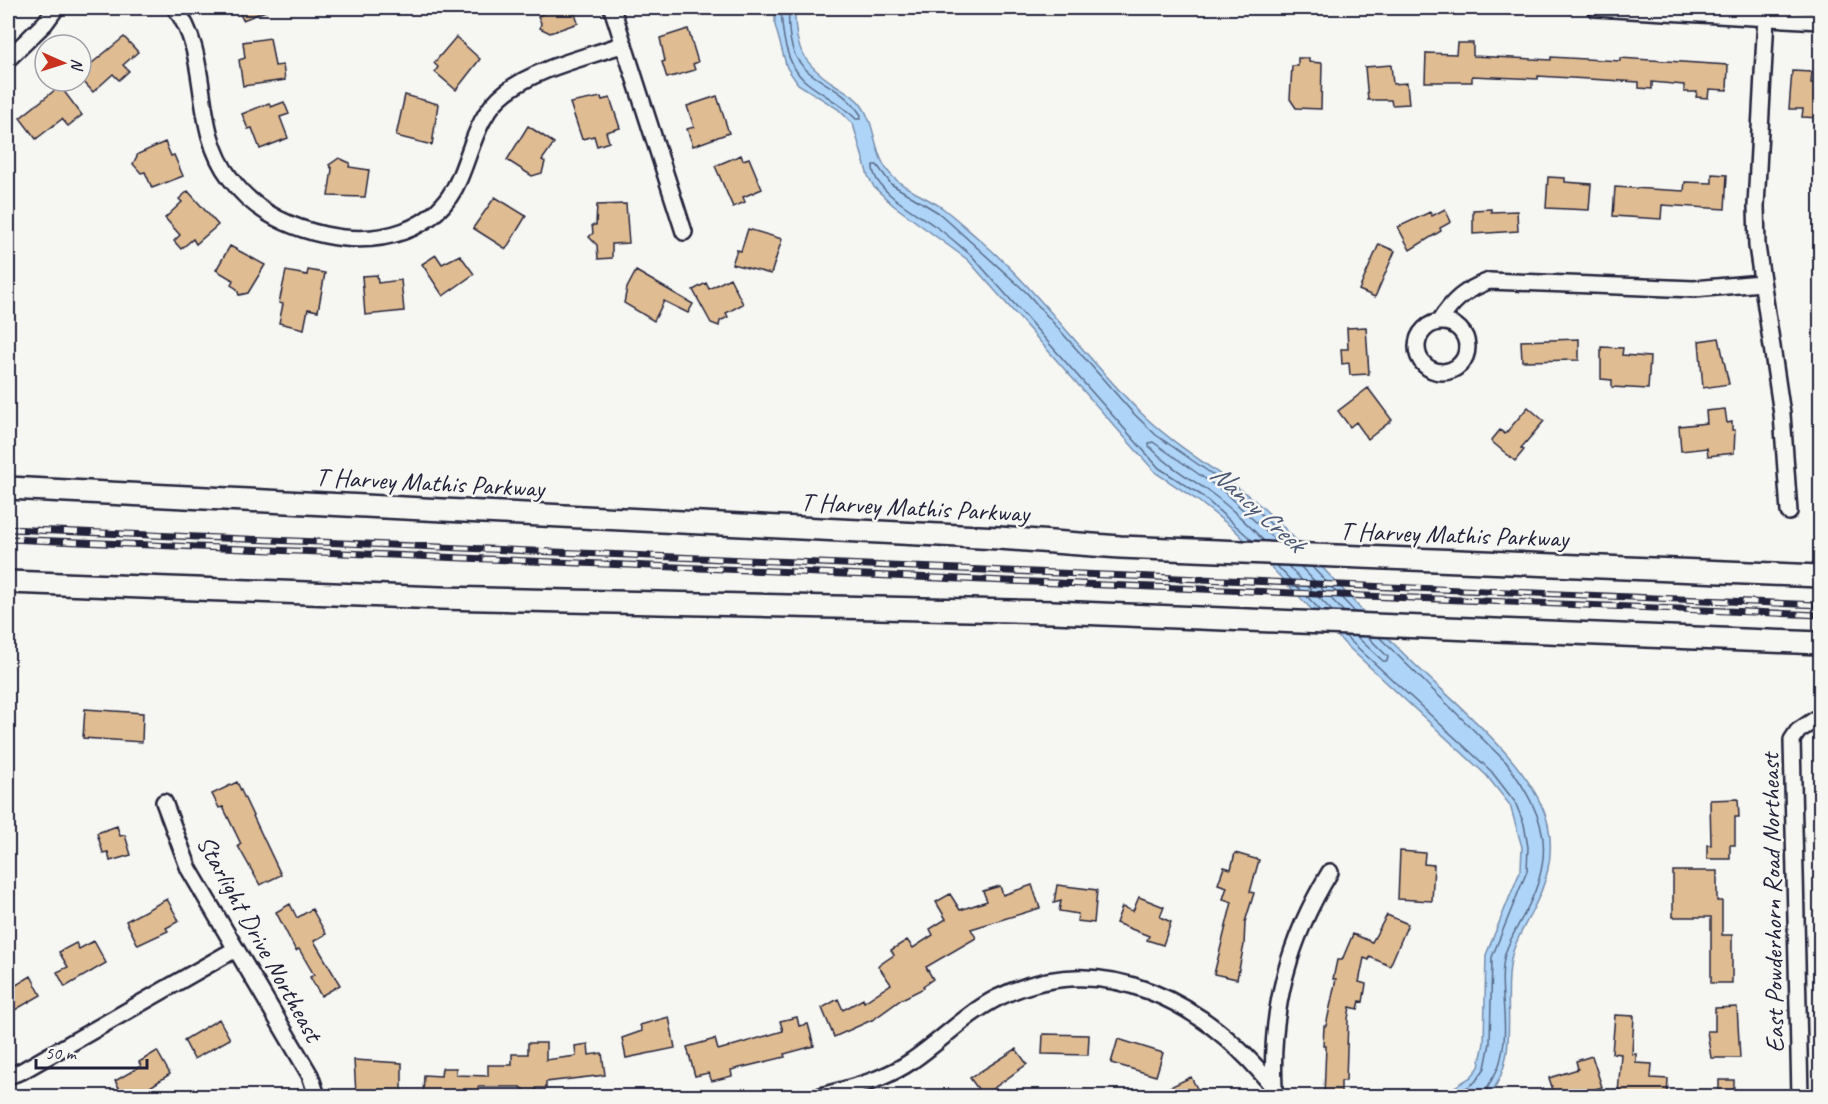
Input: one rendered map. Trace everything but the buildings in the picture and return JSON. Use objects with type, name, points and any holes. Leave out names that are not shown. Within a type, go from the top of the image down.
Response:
[{"type":"highway","name":"T Harvey Mathis Parkway","points":[[8,488],[999,538],[1120,547],[1821,576]]},
{"type":"highway","points":[[8,582],[440,598],[1185,616],[1821,643]]},
{"type":"street","points":[[8,59],[45,23],[56,8]]},
{"type":"street","points":[[175,8],[188,31],[194,50],[207,133],[230,179],[266,213],[284,223],[331,236],[361,240],[402,233],[436,213],[459,180],[483,119],[506,91],[555,68],[624,44]]},
{"type":"street","points":[[612,8],[684,232]]},
{"type":"street","points":[[1595,8],[1648,9],[1821,21]]},
{"type":"street","points":[[1766,17],[1756,206],[1761,283],[1782,414],[1789,512]]},
{"type":"street","points":[[1439,322],[1451,303],[1469,288],[1489,281],[1694,289],[1761,283]]},
{"type":"street","name":"East Powderhorn Road Northeast","points":[[1800,1096],[1792,740],[1798,731],[1816,719]]},
{"type":"street","name":"Starlight Drive Northeast","points":[[164,802],[189,869],[234,950],[310,1075],[317,1096]]},
{"type":"street","points":[[1275,1092],[1274,1031],[1283,975],[1302,921],[1330,872]]},
{"type":"street","points":[[8,1076],[22,1071],[234,950]]},
{"type":"street","points":[[821,1096],[871,1083],[892,1073],[997,998],[1034,984],[1075,978],[1133,984],[1179,1004],[1231,1040],[1275,1092]]},
{"type":"water","name":"Nancy Creek","points":[[775,8],[795,8],[796,33],[802,53],[814,69],[853,96],[862,106],[867,114],[878,152],[893,177],[910,190],[941,207],[979,239],[1022,280],[1140,412],[1169,438],[1248,495],[1281,524],[1397,647],[1484,730],[1524,776],[1539,800],[1548,824],[1550,859],[1541,892],[1512,953],[1508,994],[1508,1047],[1499,1080],[1489,1096],[1440,1096],[1471,1077],[1479,1067],[1484,1043],[1486,955],[1521,869],[1522,847],[1510,805],[1486,775],[1345,644],[1235,530],[1197,500],[1156,473],[968,260],[893,205],[874,187],[868,176],[853,124],[838,109],[798,84],[787,68],[775,25]]},
{"type":"railway","points":[[8,529],[1820,605]]},
{"type":"railway","points":[[8,539],[1820,615]]}]
